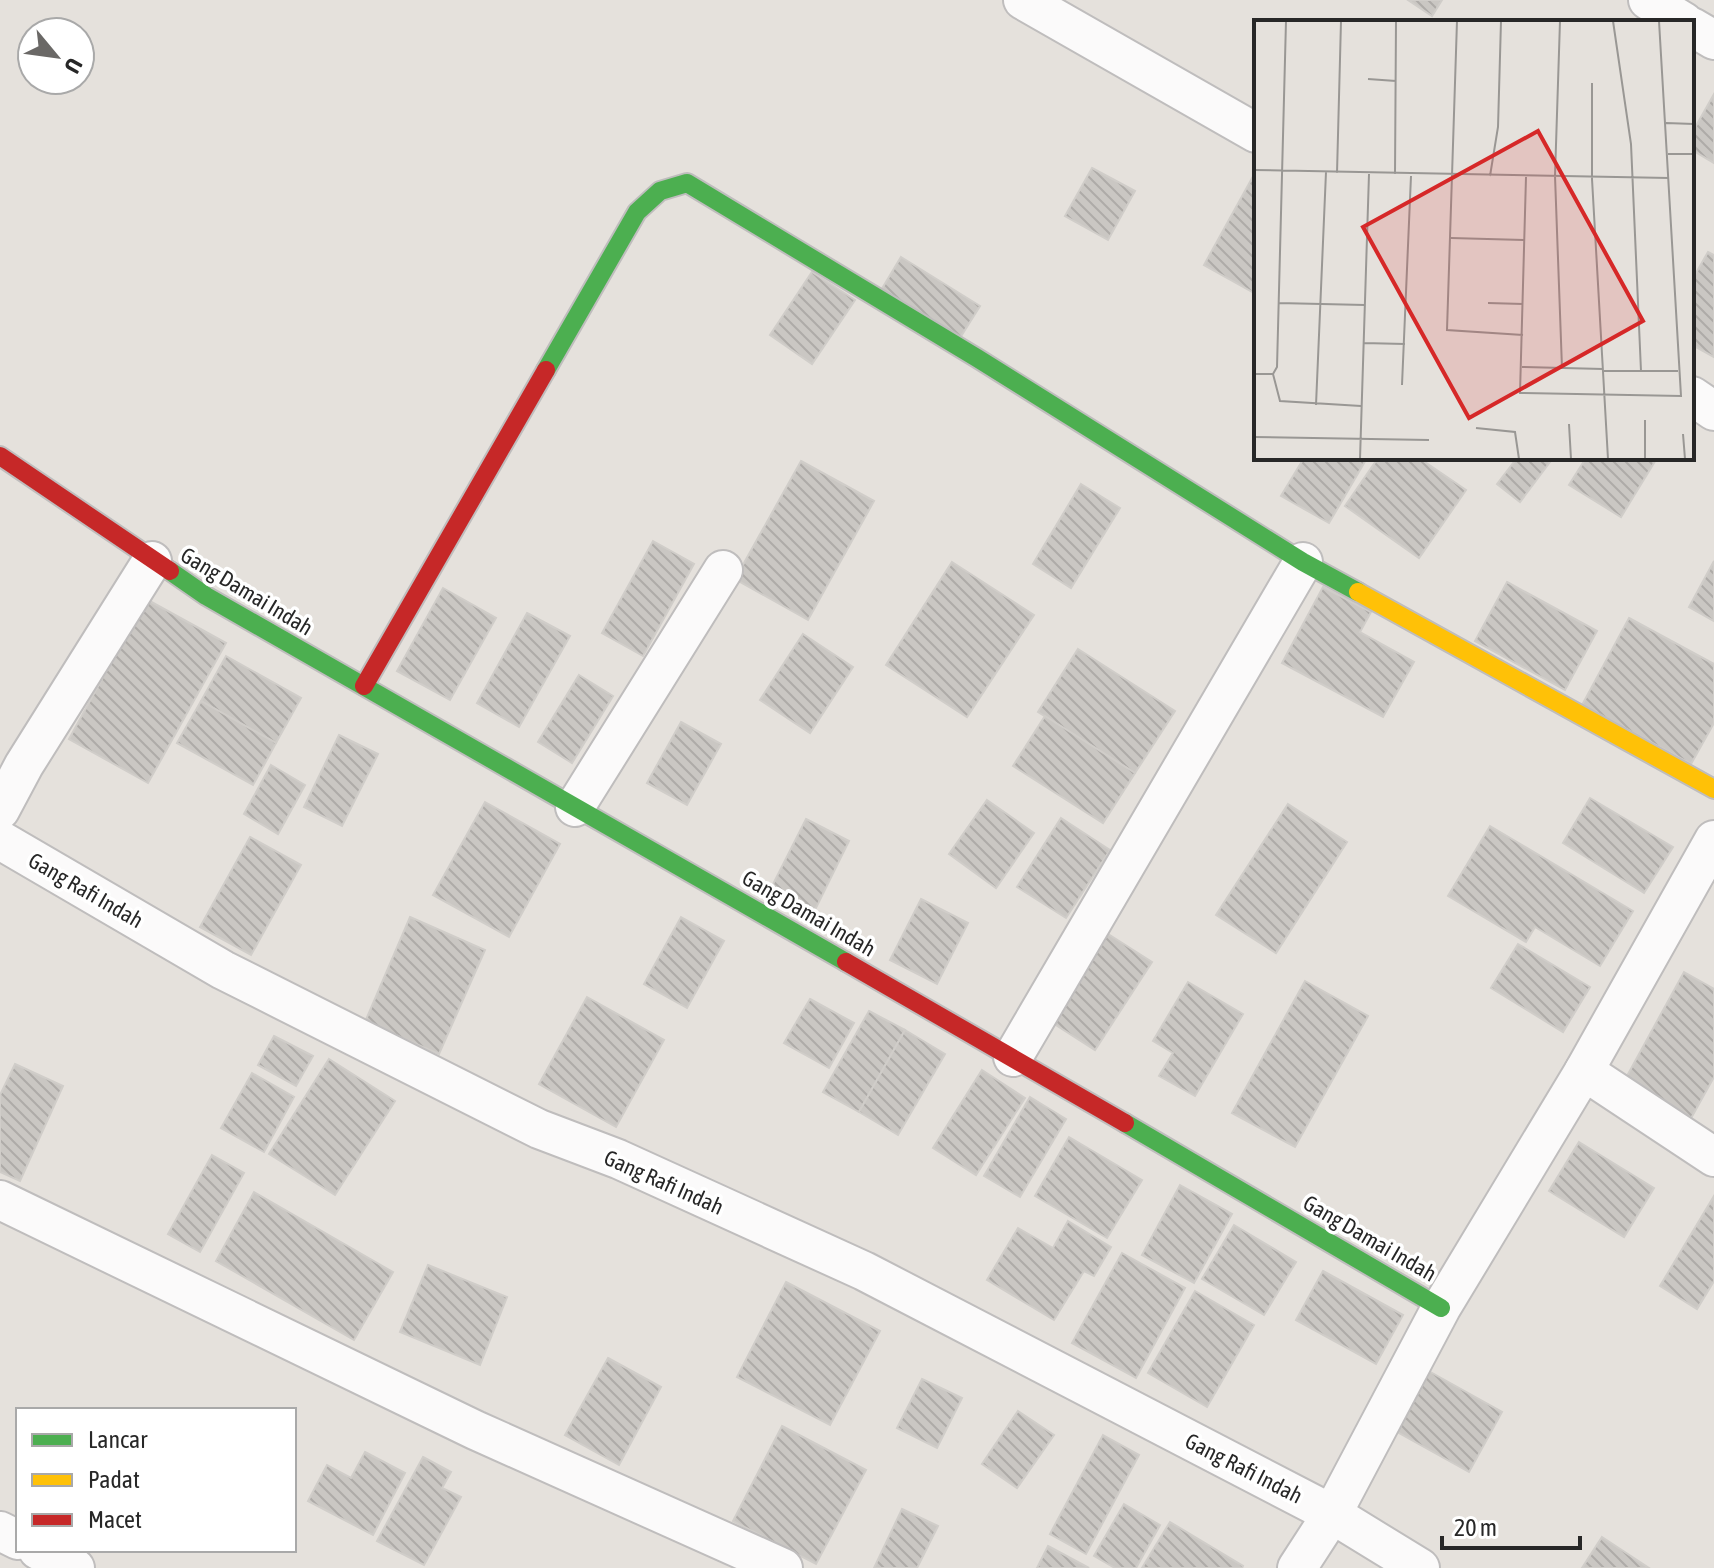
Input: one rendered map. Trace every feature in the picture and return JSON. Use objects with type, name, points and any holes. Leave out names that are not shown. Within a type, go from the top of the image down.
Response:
[{"type":"street","points":[[1023,0],[1254,132]]},
{"type":"street","points":[[1648,0],[1681,20]]},
{"type":"street","points":[[1694,28],[1714,40]]},
{"type":"street","points":[[364,686],[637,212],[660,191],[687,183],[977,358],[1303,562],[1714,789]]},
{"type":"street","points":[[1694,397],[1714,411]]},
{"type":"street","name":"Gang Damai Indah","points":[[0,456],[206,596],[1013,1057],[1441,1308]]},
{"type":"street","points":[[0,810],[152,561]]},
{"type":"street","points":[[1013,1057],[1303,562]]},
{"type":"street","points":[[575,807],[723,570]]},
{"type":"street","name":"Gang Rafi Indah","points":[[0,840],[237,977],[539,1129],[618,1159],[864,1271],[1332,1514],[1420,1568]]},
{"type":"street","points":[[1297,1568],[1332,1514],[1441,1308],[1584,1071],[1714,840]]},
{"type":"street","points":[[1584,1071],[1714,1157]]},
{"type":"street","points":[[0,1200],[475,1430],[783,1568]]},
{"type":"street","points":[[42,1552],[75,1568]]},
{"type":"building","points":[[1408,0],[1442,0],[1432,16]]},
{"type":"building","points":[[1714,94],[1714,163],[1694,151],[1694,129]]},
{"type":"building","points":[[1092,168],[1135,191],[1108,240],[1065,216]]},
{"type":"building","points":[[1254,175],[1254,293],[1204,265]]},
{"type":"building","points":[[1708,252],[1714,255],[1714,357],[1694,346],[1694,276]]},
{"type":"building","points":[[901,257],[980,306],[958,341],[880,292]]},
{"type":"building","points":[[812,272],[855,300],[812,364],[770,335]]},
{"type":"building","points":[[1303,460],[1366,460],[1329,523],[1281,496]]},
{"type":"building","points":[[1377,460],[1422,460],[1466,490],[1419,558],[1345,506]]},
{"type":"building","points":[[1515,460],[1552,460],[1520,502],[1497,484]]},
{"type":"building","points":[[1585,460],[1656,460],[1621,517],[1569,485]]},
{"type":"building","points":[[801,461],[874,501],[808,620],[735,579]]},
{"type":"building","points":[[1081,484],[1120,508],[1071,588],[1033,564]]},
{"type":"building","points":[[653,541],[694,564],[643,656],[602,633]]},
{"type":"building","points":[[1714,561],[1714,621],[1689,607]]},
{"type":"building","points":[[952,562],[1034,615],[967,717],[886,665]]},
{"type":"building","points":[[1507,582],[1597,631],[1565,690],[1475,641]]},
{"type":"building","points":[[1323,587],[1371,612],[1360,632],[1414,662],[1383,717],[1282,663]]},
{"type":"building","points":[[443,588],[496,618],[450,700],[397,671]]},
{"type":"building","points":[[146,599],[226,643],[148,783],[69,739]]},
{"type":"building","points":[[527,613],[570,636],[519,727],[477,703]]},
{"type":"building","points":[[1629,618],[1714,664],[1714,723],[1691,764],[1582,705]]},
{"type":"building","points":[[803,634],[853,667],[810,733],[760,700]]},
{"type":"building","points":[[1078,649],[1175,711],[1135,773],[1038,712]]},
{"type":"building","points":[[226,656],[301,698],[276,743],[201,701]]},
{"type":"building","points":[[579,675],[613,696],[572,763],[538,742]]},
{"type":"building","points":[[201,701],[276,743],[253,785],[177,743]]},
{"type":"building","points":[[1045,716],[1135,773],[1103,823],[1013,766]]},
{"type":"building","points":[[681,722],[721,744],[687,805],[647,783]]},
{"type":"building","points":[[339,735],[378,754],[342,826],[304,807]]},
{"type":"building","points":[[271,765],[305,785],[278,834],[244,814]]},
{"type":"building","points":[[1590,798],[1673,847],[1644,893],[1563,843]]},
{"type":"building","points":[[987,800],[1034,833],[996,888],[949,854]]},
{"type":"building","points":[[485,802],[560,844],[509,937],[433,895]]},
{"type":"building","points":[[1288,804],[1347,842],[1276,953],[1216,915]]},
{"type":"building","points":[[1061,818],[1110,850],[1066,918],[1017,887]]},
{"type":"building","points":[[806,819],[849,841],[813,914],[769,892]]},
{"type":"building","points":[[1490,826],[1633,911],[1600,966],[1535,927],[1526,942],[1448,896]]},
{"type":"building","points":[[250,837],[301,865],[251,955],[200,927]]},
{"type":"building","points":[[921,899],[968,923],[937,984],[890,960]]},
{"type":"building","points":[[410,917],[485,950],[439,1054],[365,1022]]},
{"type":"building","points":[[681,917],[724,941],[687,1008],[644,984]]},
{"type":"building","points":[[1105,932],[1152,962],[1095,1050],[1048,1020]]},
{"type":"building","points":[[1518,944],[1590,987],[1563,1032],[1491,988]]},
{"type":"building","points":[[1684,972],[1714,989],[1714,1077],[1689,1122],[1622,1085]]},
{"type":"building","points":[[1305,981],[1368,1016],[1295,1147],[1232,1113]]},
{"type":"building","points":[[1188,982],[1243,1014],[1195,1096],[1159,1076],[1173,1053],[1153,1041]]},
{"type":"building","points":[[587,997],[664,1040],[616,1127],[539,1084]]},
{"type":"building","points":[[810,999],[854,1023],[829,1068],[784,1043]]},
{"type":"building","points":[[869,1011],[905,1030],[859,1112],[823,1092]]},
{"type":"building","points":[[905,1030],[945,1054],[898,1135],[859,1112]]},
{"type":"building","points":[[274,1036],[313,1056],[296,1086],[258,1065]]},
{"type":"building","points":[[329,1059],[395,1101],[335,1195],[269,1154]]},
{"type":"building","points":[[15,1064],[63,1086],[20,1181],[0,1172],[0,1095]]},
{"type":"building","points":[[982,1070],[1025,1098],[976,1175],[933,1148]]},
{"type":"building","points":[[252,1073],[294,1097],[264,1152],[221,1128]]},
{"type":"building","points":[[1030,1097],[1066,1119],[1020,1197],[984,1176]]},
{"type":"building","points":[[1069,1137],[1142,1180],[1107,1238],[1035,1196]]},
{"type":"building","points":[[1579,1142],[1654,1188],[1624,1237],[1549,1191]]},
{"type":"building","points":[[212,1155],[244,1173],[200,1252],[168,1234]]},
{"type":"building","points":[[1180,1185],[1232,1214],[1194,1283],[1142,1255]]},
{"type":"building","points":[[254,1192],[393,1272],[354,1340],[216,1261]]},
{"type":"building","points":[[1714,1196],[1714,1281],[1697,1309],[1660,1286]]},
{"type":"building","points":[[1068,1221],[1111,1247],[1094,1276],[1084,1271],[1054,1320],[987,1280],[1018,1228],[1053,1248]]},
{"type":"building","points":[[1234,1225],[1296,1262],[1264,1315],[1202,1279]]},
{"type":"building","points":[[1122,1253],[1185,1288],[1136,1378],[1072,1343]]},
{"type":"building","points":[[428,1265],[507,1297],[480,1365],[400,1332]]},
{"type":"building","points":[[1323,1271],[1403,1315],[1376,1364],[1296,1320]]},
{"type":"building","points":[[786,1282],[880,1331],[830,1425],[737,1377]]},
{"type":"building","points":[[1195,1291],[1254,1325],[1207,1407],[1148,1373]]},
{"type":"building","points":[[608,1358],[661,1387],[619,1465],[565,1435]]},
{"type":"building","points":[[1425,1369],[1502,1412],[1469,1472],[1392,1429]]},
{"type":"building","points":[[922,1379],[962,1398],[937,1448],[897,1428]]},
{"type":"building","points":[[1018,1411],[1054,1435],[1017,1488],[982,1464]]},
{"type":"building","points":[[782,1426],[866,1470],[816,1564],[733,1521]]},
{"type":"building","points":[[1103,1435],[1139,1455],[1086,1554],[1050,1534]]},
{"type":"building","points":[[365,1452],[405,1473],[373,1535],[308,1501],[327,1465],[351,1478]]},
{"type":"building","points":[[423,1457],[451,1472],[442,1488],[461,1497],[424,1565],[377,1541]]},
{"type":"building","points":[[1124,1504],[1160,1525],[1136,1568],[1115,1568],[1094,1556]]},
{"type":"building","points":[[902,1509],[938,1526],[917,1568],[874,1568]]},
{"type":"building","points":[[1170,1522],[1243,1566],[1242,1568],[1142,1568]]},
{"type":"building","points":[[1602,1537],[1649,1568],[1582,1568]]},
{"type":"building","points":[[1048,1546],[1089,1568],[1037,1568]]},
{"type":"traffic: fast","points":[[546,370],[637,212],[660,191],[687,183],[977,358],[1303,562],[1358,592]]},
{"type":"traffic: fast","points":[[170,571],[206,596],[846,962]]},
{"type":"traffic: fast","points":[[1125,1123],[1441,1308]]},
{"type":"traffic: slow","points":[[1358,592],[1714,789]]},
{"type":"traffic: jam","points":[[364,686],[546,370]]},
{"type":"traffic: jam","points":[[0,456],[170,571]]},
{"type":"traffic: jam","points":[[846,962],[1125,1123]]}]
